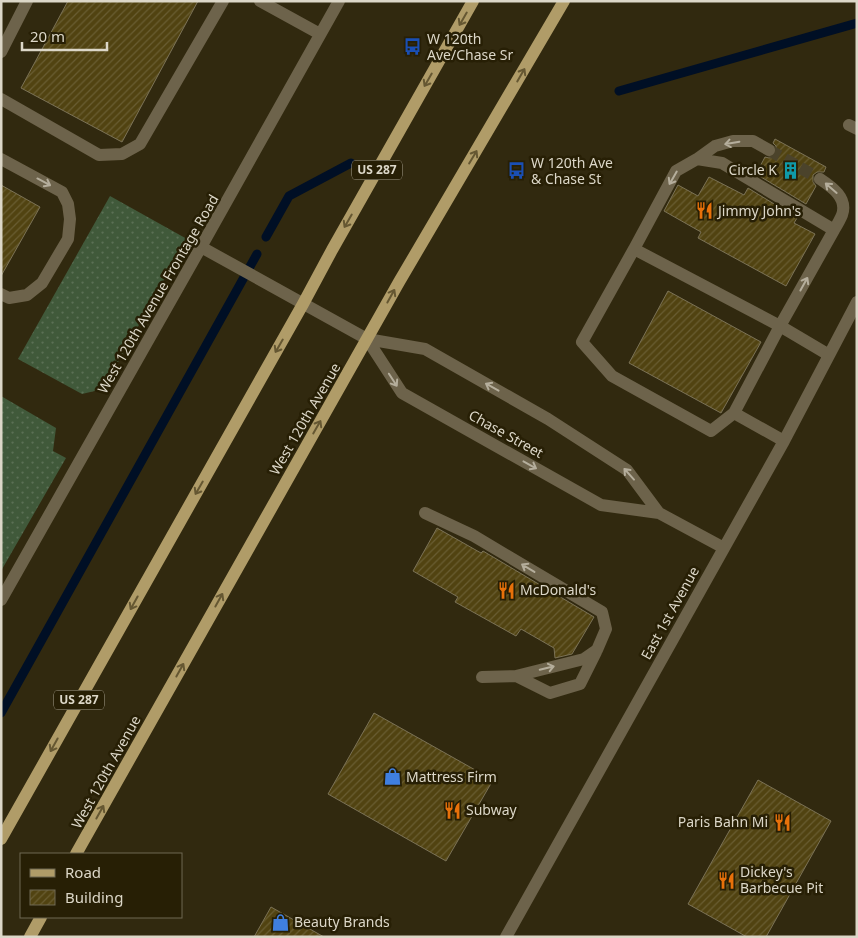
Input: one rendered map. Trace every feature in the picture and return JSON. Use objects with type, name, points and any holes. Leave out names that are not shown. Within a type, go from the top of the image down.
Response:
[{"type":"main road","name":"US 287","points":[[1,839],[473,1]]},
{"type":"main road","name":"West 120th Avenue","points":[[77,853],[398,282],[564,1]]},
{"type":"main road","points":[[30,937],[40,918]]},
{"type":"street","points":[[1,52],[27,1]]},
{"type":"street","points":[[1,99],[99,155],[122,154],[140,144],[223,1]]},
{"type":"street","points":[[260,1],[320,34]]},
{"type":"street","name":"West 120th Avenue Frontage Road","points":[[1,600],[339,1]]},
{"type":"street","points":[[769,150],[753,141],[733,142],[715,146],[676,171],[582,342],[612,376],[711,431],[734,413],[843,214],[843,202],[835,190],[820,179]]},
{"type":"street","points":[[1,159],[62,192],[68,204],[70,219],[68,239],[42,283],[27,295],[10,298],[1,294]]},
{"type":"street","points":[[697,159],[722,163],[834,230]]},
{"type":"street","name":"Chase Street","points":[[201,247],[367,339],[425,349],[548,419],[627,470],[659,512]]},
{"type":"street","points":[[634,248],[780,326],[828,355]]},
{"type":"street","name":"East 1st Avenue","points":[[506,937],[784,441],[857,302]]},
{"type":"street","name":"Chase Street","points":[[367,339],[402,393],[601,505],[659,512],[724,548]]},
{"type":"street","points":[[734,413],[784,441]]},
{"type":"street","points":[[425,513],[474,536],[602,612],[606,629],[580,684],[550,693],[516,676]]},
{"type":"street","points":[[482,677],[516,676],[584,659],[597,650]]},
{"type":"green space","points":[[110,196],[187,239],[103,389],[82,394],[18,359]]},
{"type":"green space","points":[[1,396],[56,428],[53,451],[66,458],[1,571]]},
{"type":"building","points":[[68,1],[198,1],[122,142],[21,88]]},
{"type":"building","name":"Circle K","points":[[775,139],[826,167],[824,172],[817,172],[813,175],[813,182],[816,186],[806,204],[756,174],[765,157],[773,157],[776,154],[776,146],[773,143]]},
{"type":"building","name":"Circle K","points":[[709,177],[744,195],[748,188],[797,218],[794,223],[815,234],[786,286],[698,238],[701,232],[664,211],[678,185],[698,196]]},
{"type":"building","points":[[1,185],[40,207],[1,276]]},
{"type":"building","points":[[668,291],[761,342],[721,413],[629,363]]},
{"type":"building","name":"McDonald's","points":[[437,528],[481,553],[483,551],[594,617],[572,654],[555,658],[554,648],[521,629],[516,636],[455,602],[458,597],[413,571]]},
{"type":"building","name":"Mattress Firm","points":[[374,713],[493,780],[446,861],[328,794]]},
{"type":"building","points":[[758,780],[831,821],[766,937],[747,937],[688,904]]},
{"type":"building","name":"Beauty Brands","points":[[271,907],[324,937],[254,937]]},
{"type":"waterway","points":[[619,91],[857,23]]},
{"type":"waterway","points":[[266,237],[289,196],[351,163]]},
{"type":"waterway","points":[[1,713],[257,254]]},
{"type":"tunnel","points":[[769,150],[820,179]]},
{"type":"place","name":"W 120th Ave/Chase Sr","points":[[413,47]]},
{"type":"place","name":"Circle K","points":[[791,170]]},
{"type":"place","name":"W 120th Ave & Chase St","points":[[517,171]]},
{"type":"place","name":"Jimmy John's","points":[[704,211]]},
{"type":"place","name":"McDonald's","points":[[506,590]]},
{"type":"place","name":"Mattress Firm","points":[[392,777]]},
{"type":"place","name":"Subway","points":[[452,810]]},
{"type":"place","name":"Paris Bahn Mi","points":[[782,822]]},
{"type":"place","name":"Dickey's Barbecue Pit","points":[[726,880]]},
{"type":"place","name":"Beauty Brands","points":[[280,922]]}]
